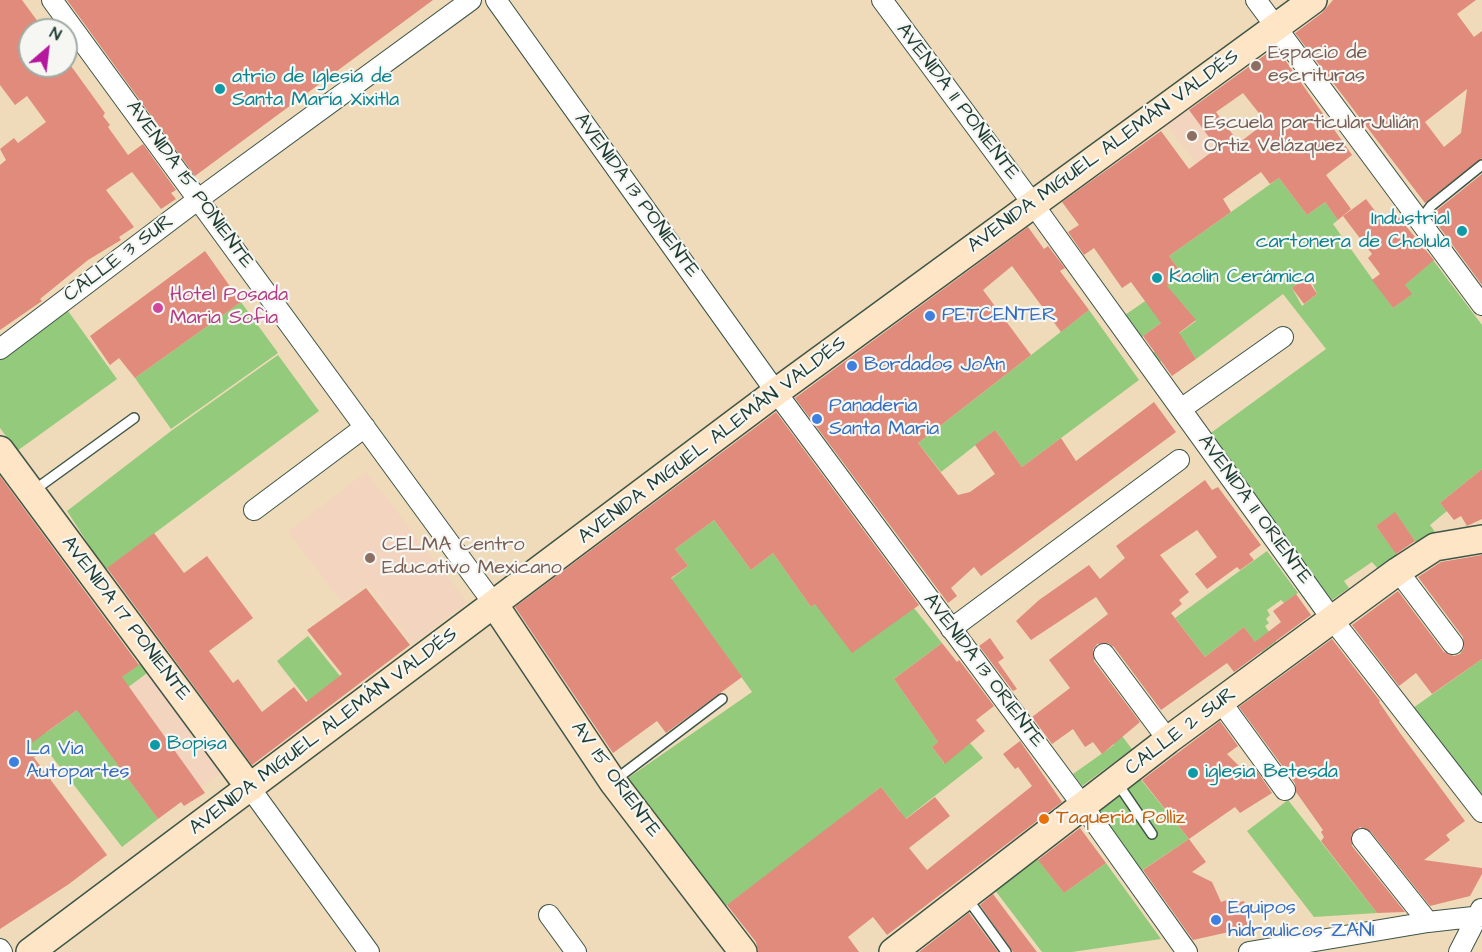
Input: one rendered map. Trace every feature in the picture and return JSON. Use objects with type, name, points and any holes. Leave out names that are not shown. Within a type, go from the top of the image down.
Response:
[{"type":"main road","name":"AVENIDA MIGUEL ALEMÁN VALDÉS","points":[[30,952],[776,392],[1313,0]]},
{"type":"main road","name":"AVENIDA 17 PONIENTE","points":[[0,450],[250,788]]},
{"type":"main road","name":"CALLE 2 SUR","points":[[893,952],[1168,740],[1398,571],[1435,547],[1482,539]]},
{"type":"main road","name":"AV 15 ORIENTE","points":[[494,604],[613,782],[743,952]]},
{"type":"street","name":"AVENIDA 15 PONIENTE","points":[[52,0],[200,198],[494,604]]},
{"type":"street","name":"CALLE 3 SUR","points":[[0,349],[200,198],[471,0]]},
{"type":"street","name":"AVENIDA 13 PONIENTE","points":[[496,0],[776,392]]},
{"type":"street","name":"AVENIDA 11 PONIENTE","points":[[882,0],[1033,204]]},
{"type":"street","points":[[1256,0],[1482,305]]},
{"type":"street","name":"AVENIDA 11 ORIENTE","points":[[1033,204],[1332,619],[1482,812]]},
{"type":"street","points":[[1181,409],[1283,337]]},
{"type":"street","name":"AVENIDA 13 ORIENTE","points":[[776,392],[1083,806],[1187,952]]},
{"type":"street","points":[[254,510],[364,427]]},
{"type":"street","points":[[951,629],[1179,460]]},
{"type":"street","points":[[1398,571],[1453,644]]},
{"type":"street","points":[[1104,654],[1168,740]]},
{"type":"street","points":[[1221,702],[1285,790]]},
{"type":"street","points":[[250,788],[369,952]]},
{"type":"street","points":[[1362,839],[1428,922]]},
{"type":"street","points":[[1249,952],[1480,913]]},
{"type":"street","points":[[1459,952],[1480,913]]},
{"type":"street","points":[[549,915],[576,952]]},
{"type":"lane","points":[[1420,221],[1431,206],[1482,165]]},
{"type":"lane","points":[[31,493],[134,418]]},
{"type":"lane","points":[[613,782],[722,699]]},
{"type":"lane","points":[[1116,780],[1152,834]]},
{"type":"lane","points":[[966,897],[1006,952]]},
{"type":"shaded area","name":"Escuela particularJulián Ortiz Velázquez","points":[[1188,108],[1217,148],[1196,163],[1165,123]]},
{"type":"shaded area","name":"CELMA Centro Educativo Mexicano","points":[[366,472],[467,602],[413,644],[367,585],[343,603],[288,532]]},
{"type":"shaded area","points":[[151,670],[226,770],[201,788],[129,687]]},
{"type":"green space","points":[[1279,178],[1307,215],[1325,202],[1338,220],[1333,224],[1393,308],[1411,294],[1405,285],[1433,260],[1482,325],[1482,469],[1440,503],[1447,511],[1430,525],[1438,536],[1417,544],[1395,513],[1376,526],[1398,556],[1378,569],[1372,562],[1344,581],[1349,588],[1332,600],[1208,435],[1326,349],[1283,294],[1196,359],[1186,344],[1157,364],[1150,355],[1196,321],[1184,306],[1139,339],[1122,317],[1183,275],[1169,256]],"holes":[[[1309,276],[1317,294],[1302,306],[1292,288]]]},
{"type":"green space","points":[[241,302],[278,353],[171,429],[135,378]]},
{"type":"green space","points":[[1089,310],[1139,380],[1022,467],[995,430],[941,472],[918,443]]},
{"type":"green space","points":[[68,311],[117,379],[17,451],[0,428],[0,359]]},
{"type":"green space","points":[[278,355],[319,411],[105,570],[67,511],[171,431]]},
{"type":"green space","points":[[714,520],[751,570],[773,553],[811,607],[815,604],[914,608],[942,643],[894,679],[938,742],[932,747],[944,763],[970,743],[983,758],[894,828],[754,885],[722,909],[628,778],[752,692],[671,579],[688,566],[675,549]],"holes":[[[881,787],[900,811],[846,814]]]},
{"type":"green space","points":[[1267,551],[1298,593],[1284,603],[1281,600],[1267,610],[1270,615],[1266,619],[1269,623],[1265,626],[1276,642],[1262,652],[1244,627],[1205,657],[1175,618]]},
{"type":"green space","points":[[308,636],[340,676],[308,701],[277,661]]},
{"type":"green space","points":[[1482,659],[1482,794],[1413,708]]},
{"type":"green space","points":[[141,663],[147,673],[85,720],[158,819],[122,847],[46,749],[32,759],[18,739],[47,732]]},
{"type":"green space","points":[[1122,736],[1132,749],[1082,786],[1073,774],[1114,745],[1112,742]]},
{"type":"green space","points":[[1138,776],[1189,839],[1141,871],[1094,807]]},
{"type":"green space","points":[[1288,800],[1377,913],[1314,917],[1247,831]]},
{"type":"green space","points":[[1033,853],[1064,893],[1106,863],[1161,939],[1072,952],[1042,952],[991,885]]},
{"type":"building","points":[[0,0],[22,0],[35,18],[18,18],[18,78],[78,78],[78,76],[105,113],[103,116],[110,125],[108,127],[128,155],[143,144],[176,190],[171,193],[176,199],[161,209],[132,172],[106,190],[134,227],[119,237],[121,240],[88,260],[40,299],[42,301],[0,330],[0,165],[6,160],[0,149],[14,138],[18,143],[46,122],[27,96],[15,105],[0,85]]},
{"type":"building","name":"atrio de Iglesia de Santa María Xixitla","points":[[67,0],[433,0],[195,176]]},
{"type":"building","points":[[1333,0],[1476,0],[1457,14],[1474,37],[1482,31],[1482,158],[1425,203],[1295,33],[1322,13]],"holes":[[[1467,89],[1461,133],[1444,147],[1425,122]]]},
{"type":"building","points":[[1276,47],[1352,155],[1326,175],[1351,209],[1338,220],[1325,202],[1307,215],[1279,178],[1270,184],[1261,172],[1223,199],[1231,212],[1169,256],[1183,275],[1167,286],[1196,320],[1179,333],[1196,359],[1172,376],[1143,336],[1161,323],[1131,282],[1122,288],[1094,248],[1084,255],[1068,232],[1079,225],[1062,202],[1161,131],[1189,169],[1217,148],[1189,110]],"holes":[[[1243,93],[1266,122],[1239,143],[1216,112]]]},
{"type":"building","name":"Industrial cartonera de Cholula","points":[[1482,174],[1482,285],[1432,217],[1436,211]]},
{"type":"building","points":[[1366,199],[1384,223],[1396,214],[1434,260],[1405,285],[1412,294],[1393,308],[1372,280],[1380,274],[1368,258],[1372,254],[1343,216]]},
{"type":"building","points":[[1028,227],[1044,249],[1048,246],[1065,268],[1060,271],[1089,310],[1061,332],[1012,266],[983,290],[1031,355],[918,443],[958,495],[970,492],[995,474],[975,445],[995,430],[1022,467],[1061,438],[1076,461],[1154,402],[1176,432],[981,576],[974,567],[951,588],[957,596],[948,603],[795,398]]},
{"type":"building","name":"Hotel Posada Maria Sofia","points":[[205,251],[241,302],[135,378],[119,358],[110,365],[90,336]]},
{"type":"building","points":[[1306,277],[1317,294],[1304,304],[1292,288]]},
{"type":"building","points":[[776,412],[919,605],[852,653],[815,604],[811,607],[773,553],[751,570],[714,520],[675,549],[688,566],[671,578],[742,677],[666,733],[657,721],[613,753],[515,607]]},
{"type":"building","points":[[1482,469],[1482,519],[1467,526],[1461,516],[1454,520],[1440,503]]},
{"type":"building","points":[[0,476],[139,665],[122,677],[205,793],[184,806],[181,802],[158,819],[77,710],[26,747],[107,855],[69,884],[0,929]]},
{"type":"building","points":[[1205,480],[1212,490],[1218,487],[1261,545],[1249,554],[1254,560],[1240,570],[1237,567],[1207,589],[1195,574],[1217,557],[1197,530],[1160,555],[1189,592],[1179,600],[1182,604],[1171,613],[1205,657],[1244,627],[1255,642],[1281,622],[1273,611],[1296,594],[1311,615],[1234,672],[1227,663],[1161,710],[1114,647],[1108,643],[1097,644],[1093,650],[1094,661],[1140,722],[1102,754],[1093,742],[1085,747],[1073,729],[1052,744],[1032,717],[1070,688],[1049,660],[1108,614],[1096,597],[1031,640],[1016,621],[1039,600],[1089,565],[1100,579],[1125,558],[1116,546]]},
{"type":"building","points":[[1395,512],[1415,541],[1396,554],[1376,526]]},
{"type":"building","points":[[154,533],[184,573],[207,556],[253,618],[209,651],[233,683],[238,679],[262,712],[294,687],[306,702],[342,674],[307,630],[366,588],[410,645],[252,765],[107,568]]},
{"type":"building","points":[[1482,555],[1482,659],[1432,694],[1416,673],[1399,686],[1352,625],[1398,591],[1444,652],[1454,656],[1460,654],[1464,648],[1463,637],[1418,577],[1441,562]]},
{"type":"building","points":[[990,638],[1004,658],[998,662],[1017,689],[1013,691],[979,646]]},
{"type":"building","points":[[1332,639],[1380,701],[1400,733],[1465,821],[1446,835],[1450,840],[1424,860],[1482,868],[1482,874],[1470,896],[1430,906],[1371,832],[1360,827],[1351,835],[1352,846],[1405,912],[1377,913],[1321,841],[1324,837],[1321,832],[1323,830],[1296,792],[1295,783],[1239,707]]},
{"type":"building","points":[[942,643],[957,662],[959,660],[994,706],[976,720],[985,731],[945,764],[932,747],[938,742],[894,679]]},
{"type":"building","points":[[1220,721],[1238,746],[1227,754],[1249,776],[1257,771],[1272,793],[1240,813],[1235,807],[1189,839],[1142,780]]},
{"type":"building","points":[[1020,741],[1062,802],[887,935],[873,917],[848,937],[859,952],[758,952],[756,942],[727,905],[881,787],[906,819],[935,797],[950,816],[909,848],[927,870],[1032,786],[1018,767],[1015,769],[1003,754]]},
{"type":"building","points":[[1080,828],[1106,863],[1064,893],[1038,860]]},
{"type":"building","points":[[1189,839],[1206,862],[1192,872],[1212,882],[1221,902],[1233,898],[1235,903],[1244,901],[1251,927],[1193,940],[1143,870]]},
{"type":"building","points":[[993,894],[1037,952],[1013,952],[980,905]]},
{"type":"building","points":[[969,913],[998,952],[919,952]]},
{"type":"place","name":"Espacio de escrituras","points":[[1256,66]]},
{"type":"place","name":"atrio de Iglesia de Santa María Xixitla","points":[[220,89]]},
{"type":"place","name":"Escuela particularJulián Ortiz Velázquez","points":[[1192,136]]},
{"type":"place","name":"Industrial cartonera de Cholula","points":[[1462,231]]},
{"type":"place","name":"Kaolin Cerámica","points":[[1157,278]]},
{"type":"place","name":"Hotel Posada Maria Sofia","points":[[158,308]]},
{"type":"place","name":"PETCENTER","points":[[930,316]]},
{"type":"place","name":"Bordados JoAn","points":[[852,366]]},
{"type":"place","name":"Panaderia Santa Maria","points":[[817,419]]},
{"type":"place","name":"CELMA Centro Educativo Mexicano","points":[[370,558]]},
{"type":"place","name":"Bopisa","points":[[155,745]]},
{"type":"place","name":"La Via Autopartes","points":[[14,762]]},
{"type":"place","name":"iglesia Betesda","points":[[1193,773]]},
{"type":"place","name":"Taqueria Polliz","points":[[1044,819]]},
{"type":"place","name":"Equipos hidraulicos ZANI","points":[[1216,920]]}]
